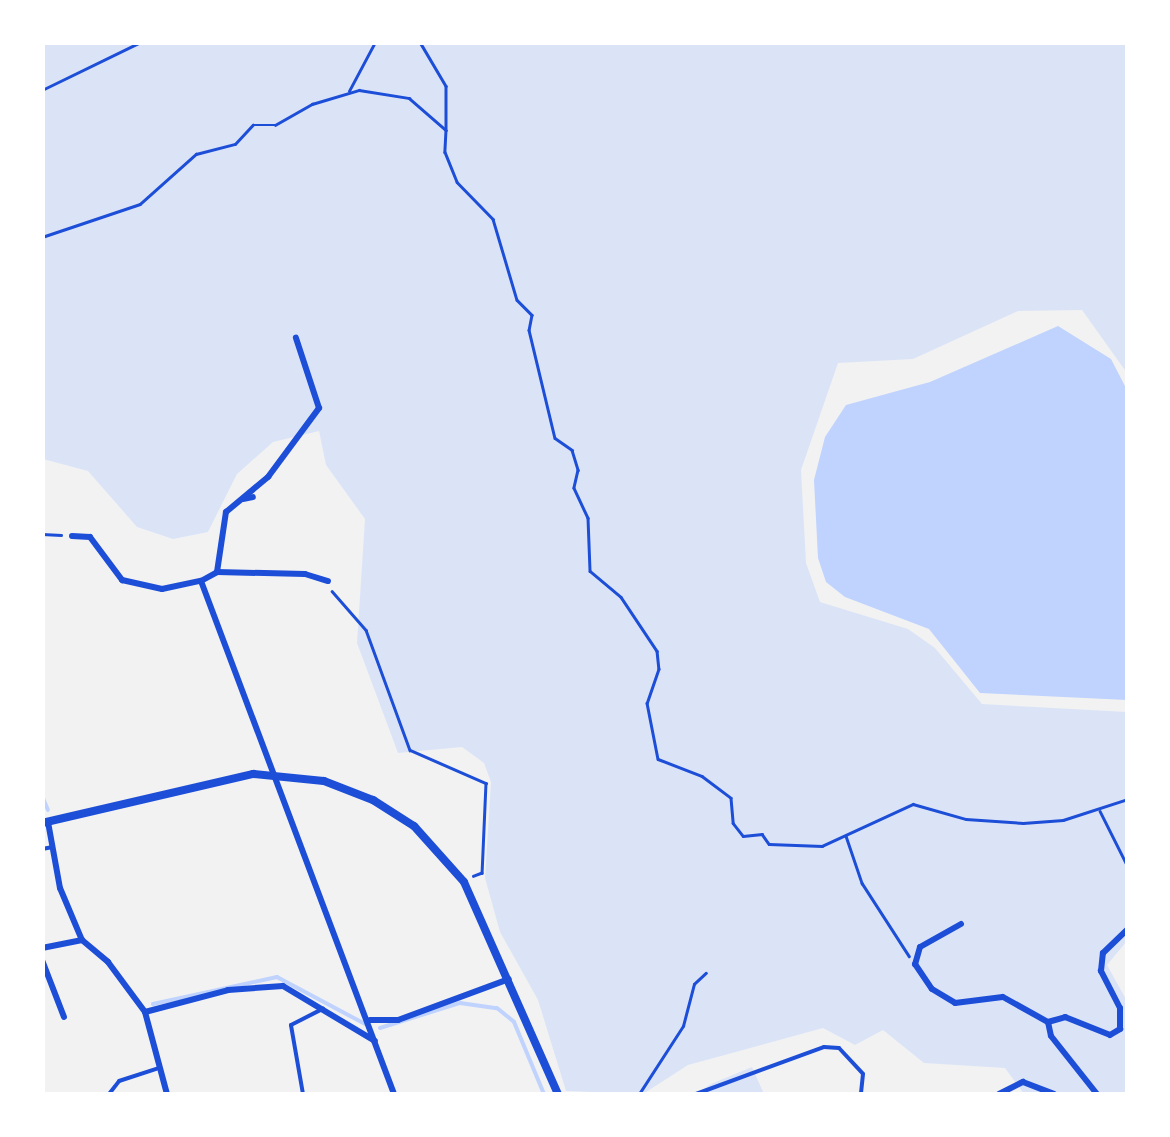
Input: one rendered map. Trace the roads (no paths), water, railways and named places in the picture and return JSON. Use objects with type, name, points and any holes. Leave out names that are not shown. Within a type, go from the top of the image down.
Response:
[{"type":"street","points":[[243,499],[243,492],[284,458],[319,408],[296,338]]},
{"type":"street","points":[[217,572],[222,524],[243,499],[253,497]]},
{"type":"street","points":[[72,536],[90,537],[122,580],[162,589],[201,581],[217,572],[306,574],[328,581]]},
{"type":"street","points":[[201,581],[370,1020],[394,1094]]},
{"type":"street","points":[[166,1094],[145,1012],[108,962],[82,940],[45,822],[199,781],[275,774],[341,786],[414,826],[464,882],[558,1094]]},
{"type":"street","points":[[961,924],[926,940],[915,964],[932,989],[955,1002],[1003,998],[1048,1022],[1065,1016],[1110,1036],[1120,1028],[1120,1008],[1101,971],[1103,953],[1128,930]]},
{"type":"street","points":[[42,948],[82,940]]},
{"type":"street","points":[[42,960],[64,1017]]},
{"type":"street","points":[[370,1020],[398,1020],[509,979]]},
{"type":"street","points":[[145,1012],[262,985],[283,986],[375,1041]]},
{"type":"street","points":[[1048,1022],[1051,1036],[1097,1094]]},
{"type":"street","points":[[999,1094],[1023,1082],[1054,1094]]},
{"type":"lane","points":[[42,850],[53,847]]},
{"type":"lane","points":[[303,1094],[290,1025],[323,1009]]},
{"type":"lane","points":[[696,1094],[824,1047],[839,1048],[862,1074],[861,1094]]},
{"type":"lane","points":[[109,1094],[119,1081],[157,1069]]},
{"type":"water","points":[[1058,326],[1111,359],[1127,390],[1127,700],[980,693],[929,629],[845,597],[826,582],[818,558],[814,480],[825,437],[846,405],[930,382]]},
{"type":"waterway","points":[[42,796],[48,810]]},
{"type":"waterway","points":[[153,1004],[277,977],[365,1024]]},
{"type":"waterway","points":[[380,1028],[460,1003],[497,1008],[514,1022],[544,1094]]}]
